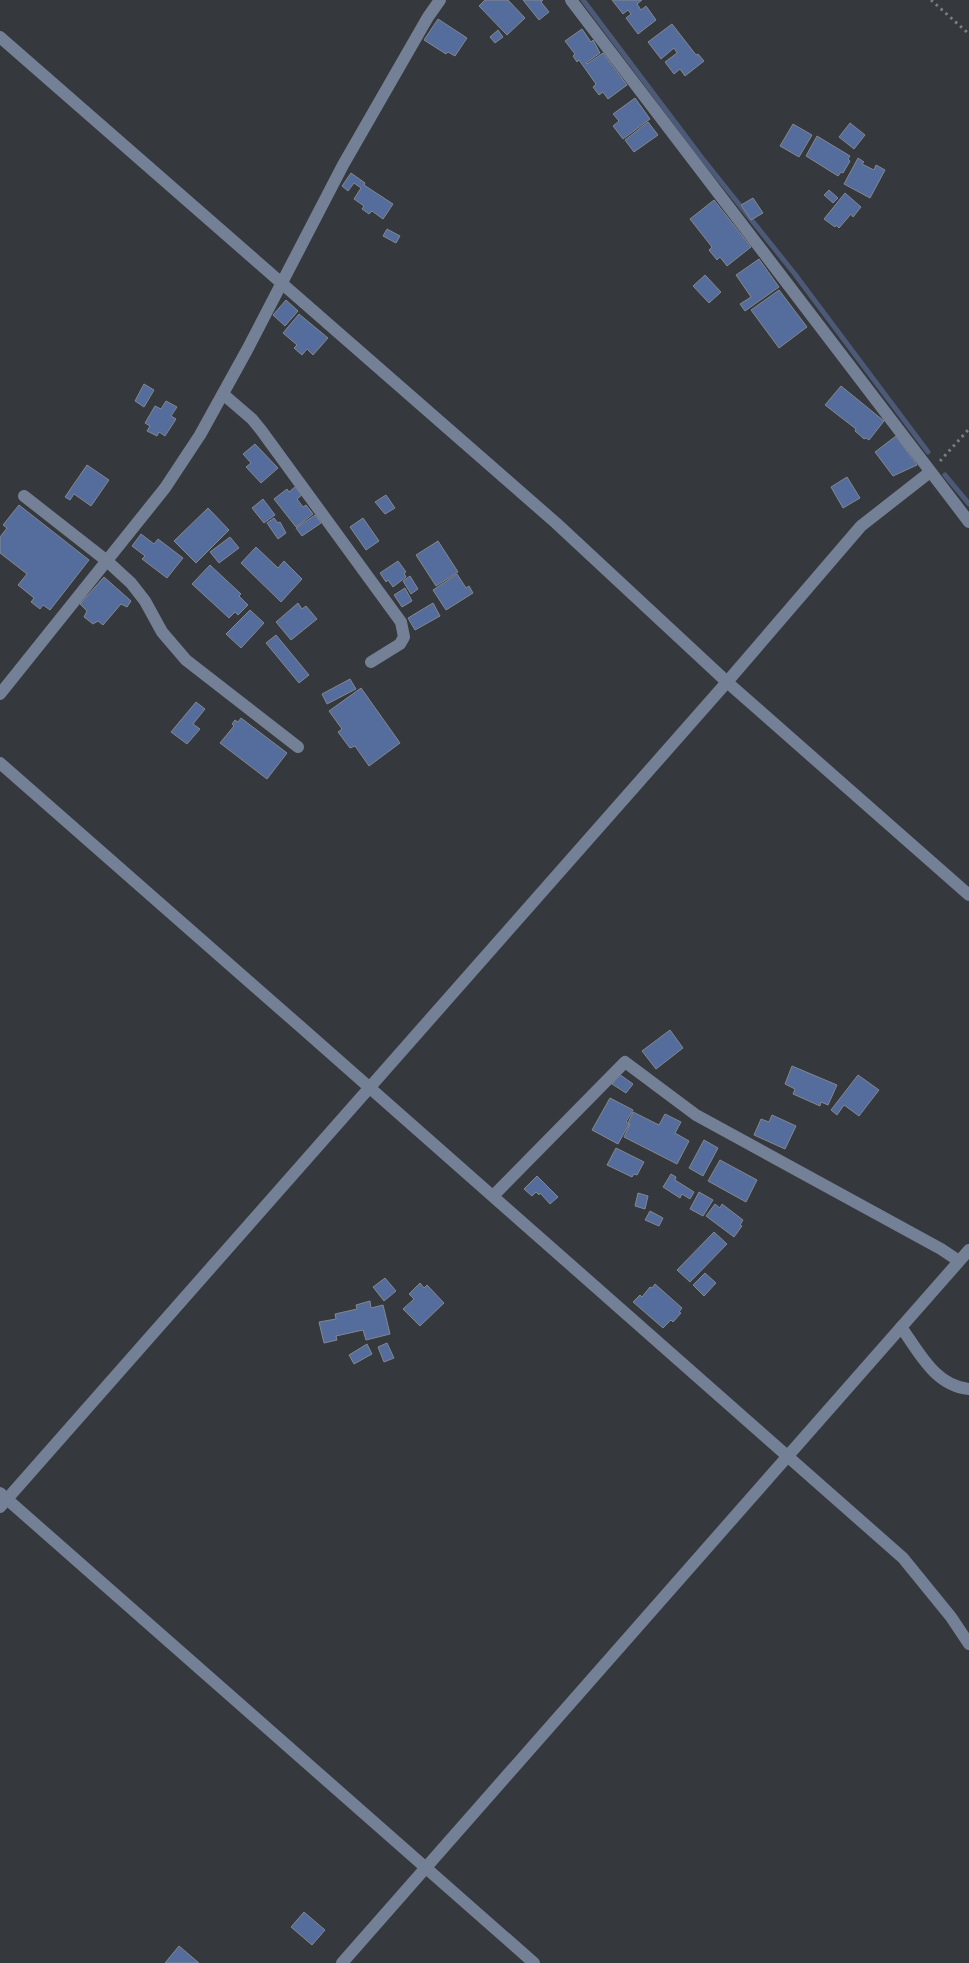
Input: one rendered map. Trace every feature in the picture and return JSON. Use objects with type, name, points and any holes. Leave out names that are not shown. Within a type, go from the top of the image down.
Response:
[{"type":"street","points":[[0,694],[165,488],[200,435],[343,165],[428,17],[440,0]]},
{"type":"street","points":[[571,0],[969,522]]},
{"type":"street","points":[[0,37],[556,523],[727,682],[969,895]]},
{"type":"street","points":[[223,394],[252,419],[261,430],[401,622],[404,637],[400,644],[371,662]]},
{"type":"street","points":[[534,1963],[2,1500],[369,1088],[727,682],[861,526],[930,472]]},
{"type":"street","points":[[24,496],[107,561],[140,592],[162,632],[186,660],[298,747]]},
{"type":"street","points":[[0,763],[369,1088],[494,1195],[903,1558],[946,1610],[969,1644]]},
{"type":"street","points":[[494,1195],[625,1062],[696,1115],[941,1248],[959,1261]]},
{"type":"street","points":[[342,1963],[969,1250]]},
{"type":"street","points":[[901,1327],[926,1362],[942,1380],[951,1385],[969,1389]]},
{"type":"path","points":[[931,0],[969,34]]},
{"type":"path","points":[[930,472],[969,429]]},
{"type":"building","points":[[485,0],[508,0],[525,18],[507,35],[479,6]]},
{"type":"building","points":[[523,0],[543,0],[541,2],[549,12],[539,20]]},
{"type":"building","points":[[612,0],[642,0],[637,4],[641,10],[646,6],[656,20],[638,34],[626,18],[631,14],[628,10],[623,14]]},
{"type":"building","points":[[438,19],[467,38],[455,56],[448,52],[446,54],[424,40]]},
{"type":"building","points":[[672,24],[696,55],[698,54],[704,61],[685,76],[680,69],[674,74],[665,62],[677,53],[674,48],[661,59],[648,42]]},
{"type":"building","points":[[582,29],[591,42],[593,40],[600,53],[586,63],[603,53],[627,85],[608,99],[603,92],[599,95],[593,87],[596,84],[579,60],[577,62],[573,56],[575,54],[565,41]]},
{"type":"building","points":[[498,30],[503,37],[495,43],[490,37]]},
{"type":"building","points":[[635,98],[650,119],[623,139],[613,126],[619,121],[613,114]]},
{"type":"building","points":[[648,122],[658,135],[634,152],[625,140]]},
{"type":"building","points":[[850,123],[865,135],[854,149],[839,137]]},
{"type":"building","points":[[793,124],[812,135],[799,157],[780,146]]},
{"type":"building","points":[[817,136],[850,156],[848,159],[850,161],[843,173],[841,172],[838,176],[806,156]]},
{"type":"building","points":[[858,158],[864,162],[862,164],[874,170],[876,165],[885,170],[870,198],[844,184]]},
{"type":"building","points":[[351,173],[365,183],[364,185],[393,204],[383,219],[372,211],[369,214],[362,209],[364,206],[354,199],[361,188],[354,183],[348,191],[342,186]]},
{"type":"building","points":[[829,190],[838,198],[833,203],[824,195]]},
{"type":"building","points":[[845,193],[861,207],[853,217],[851,214],[839,228],[824,219]]},
{"type":"building","points":[[753,198],[763,213],[751,220],[741,205]]},
{"type":"building","points":[[714,200],[751,247],[727,266],[720,257],[717,260],[709,250],[712,247],[690,219]]},
{"type":"building","points":[[387,229],[400,236],[396,243],[383,236]]},
{"type":"building","points":[[759,259],[779,287],[745,311],[740,304],[751,297],[736,275]]},
{"type":"building","points":[[705,275],[721,292],[709,303],[693,286]]},
{"type":"building","points":[[779,290],[807,327],[779,348],[751,310]]},
{"type":"building","points":[[286,300],[298,311],[285,326],[273,315]]},
{"type":"building","points":[[299,314],[328,338],[313,355],[307,349],[302,355],[294,348],[297,345],[283,333]]},
{"type":"building","points":[[144,384],[154,390],[144,407],[135,401]]},
{"type":"building","points":[[841,386],[884,421],[869,440],[864,439],[855,431],[856,429],[825,405]]},
{"type":"building","points":[[166,401],[177,407],[171,416],[176,419],[165,436],[159,432],[157,436],[147,431],[150,426],[145,423],[155,406],[161,409]]},
{"type":"building","points":[[896,436],[917,465],[893,476],[875,452]]},
{"type":"building","points":[[255,444],[278,468],[261,483],[246,467],[251,463],[243,454]]},
{"type":"building","points":[[87,465],[109,480],[91,506],[74,494],[70,500],[65,497]]},
{"type":"building","points":[[847,477],[860,498],[843,508],[831,487]]},
{"type":"building","points":[[296,486],[303,494],[297,499],[303,507],[306,505],[313,514],[296,527],[274,499],[287,489],[289,492]]},
{"type":"building","points":[[386,495],[395,508],[385,514],[375,502]]},
{"type":"building","points":[[263,499],[275,515],[264,523],[252,508]]},
{"type":"building","points":[[19,505],[89,560],[50,610],[43,605],[40,609],[31,602],[34,598],[18,585],[27,574],[0,553],[0,537],[7,528],[3,525]]},
{"type":"building","points":[[208,508],[229,530],[196,563],[174,541]]},
{"type":"building","points":[[315,515],[321,523],[302,536],[296,528]]},
{"type":"building","points":[[274,518],[278,523],[280,522],[286,533],[278,539],[267,523]]},
{"type":"building","points":[[363,518],[379,541],[366,550],[350,527]]},
{"type":"building","points":[[141,534],[154,544],[158,539],[183,558],[167,578],[142,559],[145,556],[132,546]]},
{"type":"building","points":[[230,537],[239,548],[219,563],[210,552]]},
{"type":"building","points":[[438,541],[458,572],[436,586],[416,555]]},
{"type":"building","points":[[256,547],[278,568],[284,561],[302,579],[281,602],[241,563]]},
{"type":"building","points":[[398,561],[406,572],[404,573],[406,577],[393,587],[388,580],[386,582],[380,573]]},
{"type":"building","points":[[210,565],[241,594],[239,596],[248,605],[238,615],[235,612],[229,618],[192,584]]},
{"type":"building","points":[[457,574],[466,588],[469,586],[473,593],[446,610],[433,590]]},
{"type":"building","points":[[410,576],[418,589],[411,594],[403,581]]},
{"type":"building","points":[[104,577],[131,601],[127,607],[121,604],[103,625],[98,621],[93,624],[84,617],[87,611],[80,604]]},
{"type":"building","points":[[405,588],[412,601],[402,607],[394,595]]},
{"type":"building","points":[[298,603],[302,609],[306,606],[317,619],[291,640],[276,622]]},
{"type":"building","points":[[433,603],[440,616],[415,630],[408,618]]},
{"type":"building","points":[[250,610],[264,623],[241,648],[226,634]]},
{"type":"building","points":[[276,635],[309,675],[299,683],[266,643]]},
{"type":"building","points":[[350,679],[356,689],[327,704],[322,694]]},
{"type":"building","points":[[361,688],[400,743],[369,766],[355,746],[350,748],[338,732],[342,729],[329,711]]},
{"type":"building","points":[[196,702],[205,709],[193,724],[200,729],[187,744],[171,732]]},
{"type":"building","points":[[241,718],[287,753],[267,779],[220,743],[234,726],[232,724],[235,720],[238,722]]},
{"type":"building","points":[[670,1030],[683,1048],[656,1069],[642,1051]]},
{"type":"building","points":[[792,1066],[837,1085],[828,1105],[821,1102],[820,1106],[793,1094],[795,1089],[785,1084]]},
{"type":"building","points":[[619,1074],[633,1084],[626,1093],[612,1084]]},
{"type":"building","points":[[858,1075],[879,1090],[859,1116],[844,1105],[837,1115],[831,1110]]},
{"type":"building","points":[[610,1098],[633,1110],[626,1122],[629,1124],[618,1144],[592,1130]]},
{"type":"building","points":[[633,1112],[659,1125],[665,1114],[681,1122],[675,1133],[689,1141],[677,1164],[624,1137]]},
{"type":"building","points":[[772,1115],[796,1126],[785,1149],[754,1135],[761,1119],[769,1122]]},
{"type":"building","points":[[704,1140],[718,1148],[703,1176],[689,1168]]},
{"type":"building","points":[[616,1148],[644,1162],[637,1175],[634,1174],[632,1177],[607,1165]]},
{"type":"building","points":[[720,1160],[757,1180],[746,1202],[708,1181]]},
{"type":"building","points":[[671,1174],[676,1177],[675,1180],[694,1192],[690,1199],[682,1194],[680,1198],[663,1187]]},
{"type":"building","points":[[537,1176],[558,1197],[550,1204],[540,1193],[539,1195],[536,1192],[532,1196],[524,1189]]},
{"type":"building","points":[[699,1192],[713,1200],[703,1216],[690,1209]]},
{"type":"building","points":[[638,1193],[648,1196],[645,1209],[635,1206]]},
{"type":"building","points":[[715,1204],[720,1208],[722,1204],[743,1220],[740,1225],[742,1226],[734,1237],[706,1216]]},
{"type":"building","points":[[650,1211],[663,1218],[659,1226],[645,1220]]},
{"type":"building","points":[[714,1232],[727,1244],[690,1282],[677,1270]]},
{"type":"building","points":[[705,1273],[716,1283],[704,1296],[693,1285]]},
{"type":"building","points":[[385,1278],[396,1291],[384,1301],[373,1287]]},
{"type":"building","points":[[420,1283],[424,1288],[427,1285],[444,1303],[420,1326],[403,1309],[414,1299],[409,1294]]},
{"type":"building","points":[[655,1284],[682,1308],[679,1312],[681,1313],[673,1322],[671,1320],[663,1328],[633,1302],[640,1295],[642,1297]]},
{"type":"building","points":[[370,1301],[371,1308],[383,1305],[390,1334],[366,1340],[363,1330],[336,1336],[337,1340],[324,1343],[319,1322],[336,1319],[335,1314],[357,1309],[356,1305]]},
{"type":"building","points":[[387,1343],[394,1358],[384,1362],[378,1347]]},
{"type":"building","points":[[367,1344],[372,1354],[354,1364],[349,1355]]},
{"type":"building","points":[[304,1912],[325,1930],[312,1945],[291,1927]]},
{"type":"building","points":[[179,1946],[199,1963],[165,1963]]},
{"type":"waterway","points":[[583,0],[702,158],[794,273],[928,452]]},
{"type":"waterway","points":[[945,475],[969,504]]}]
